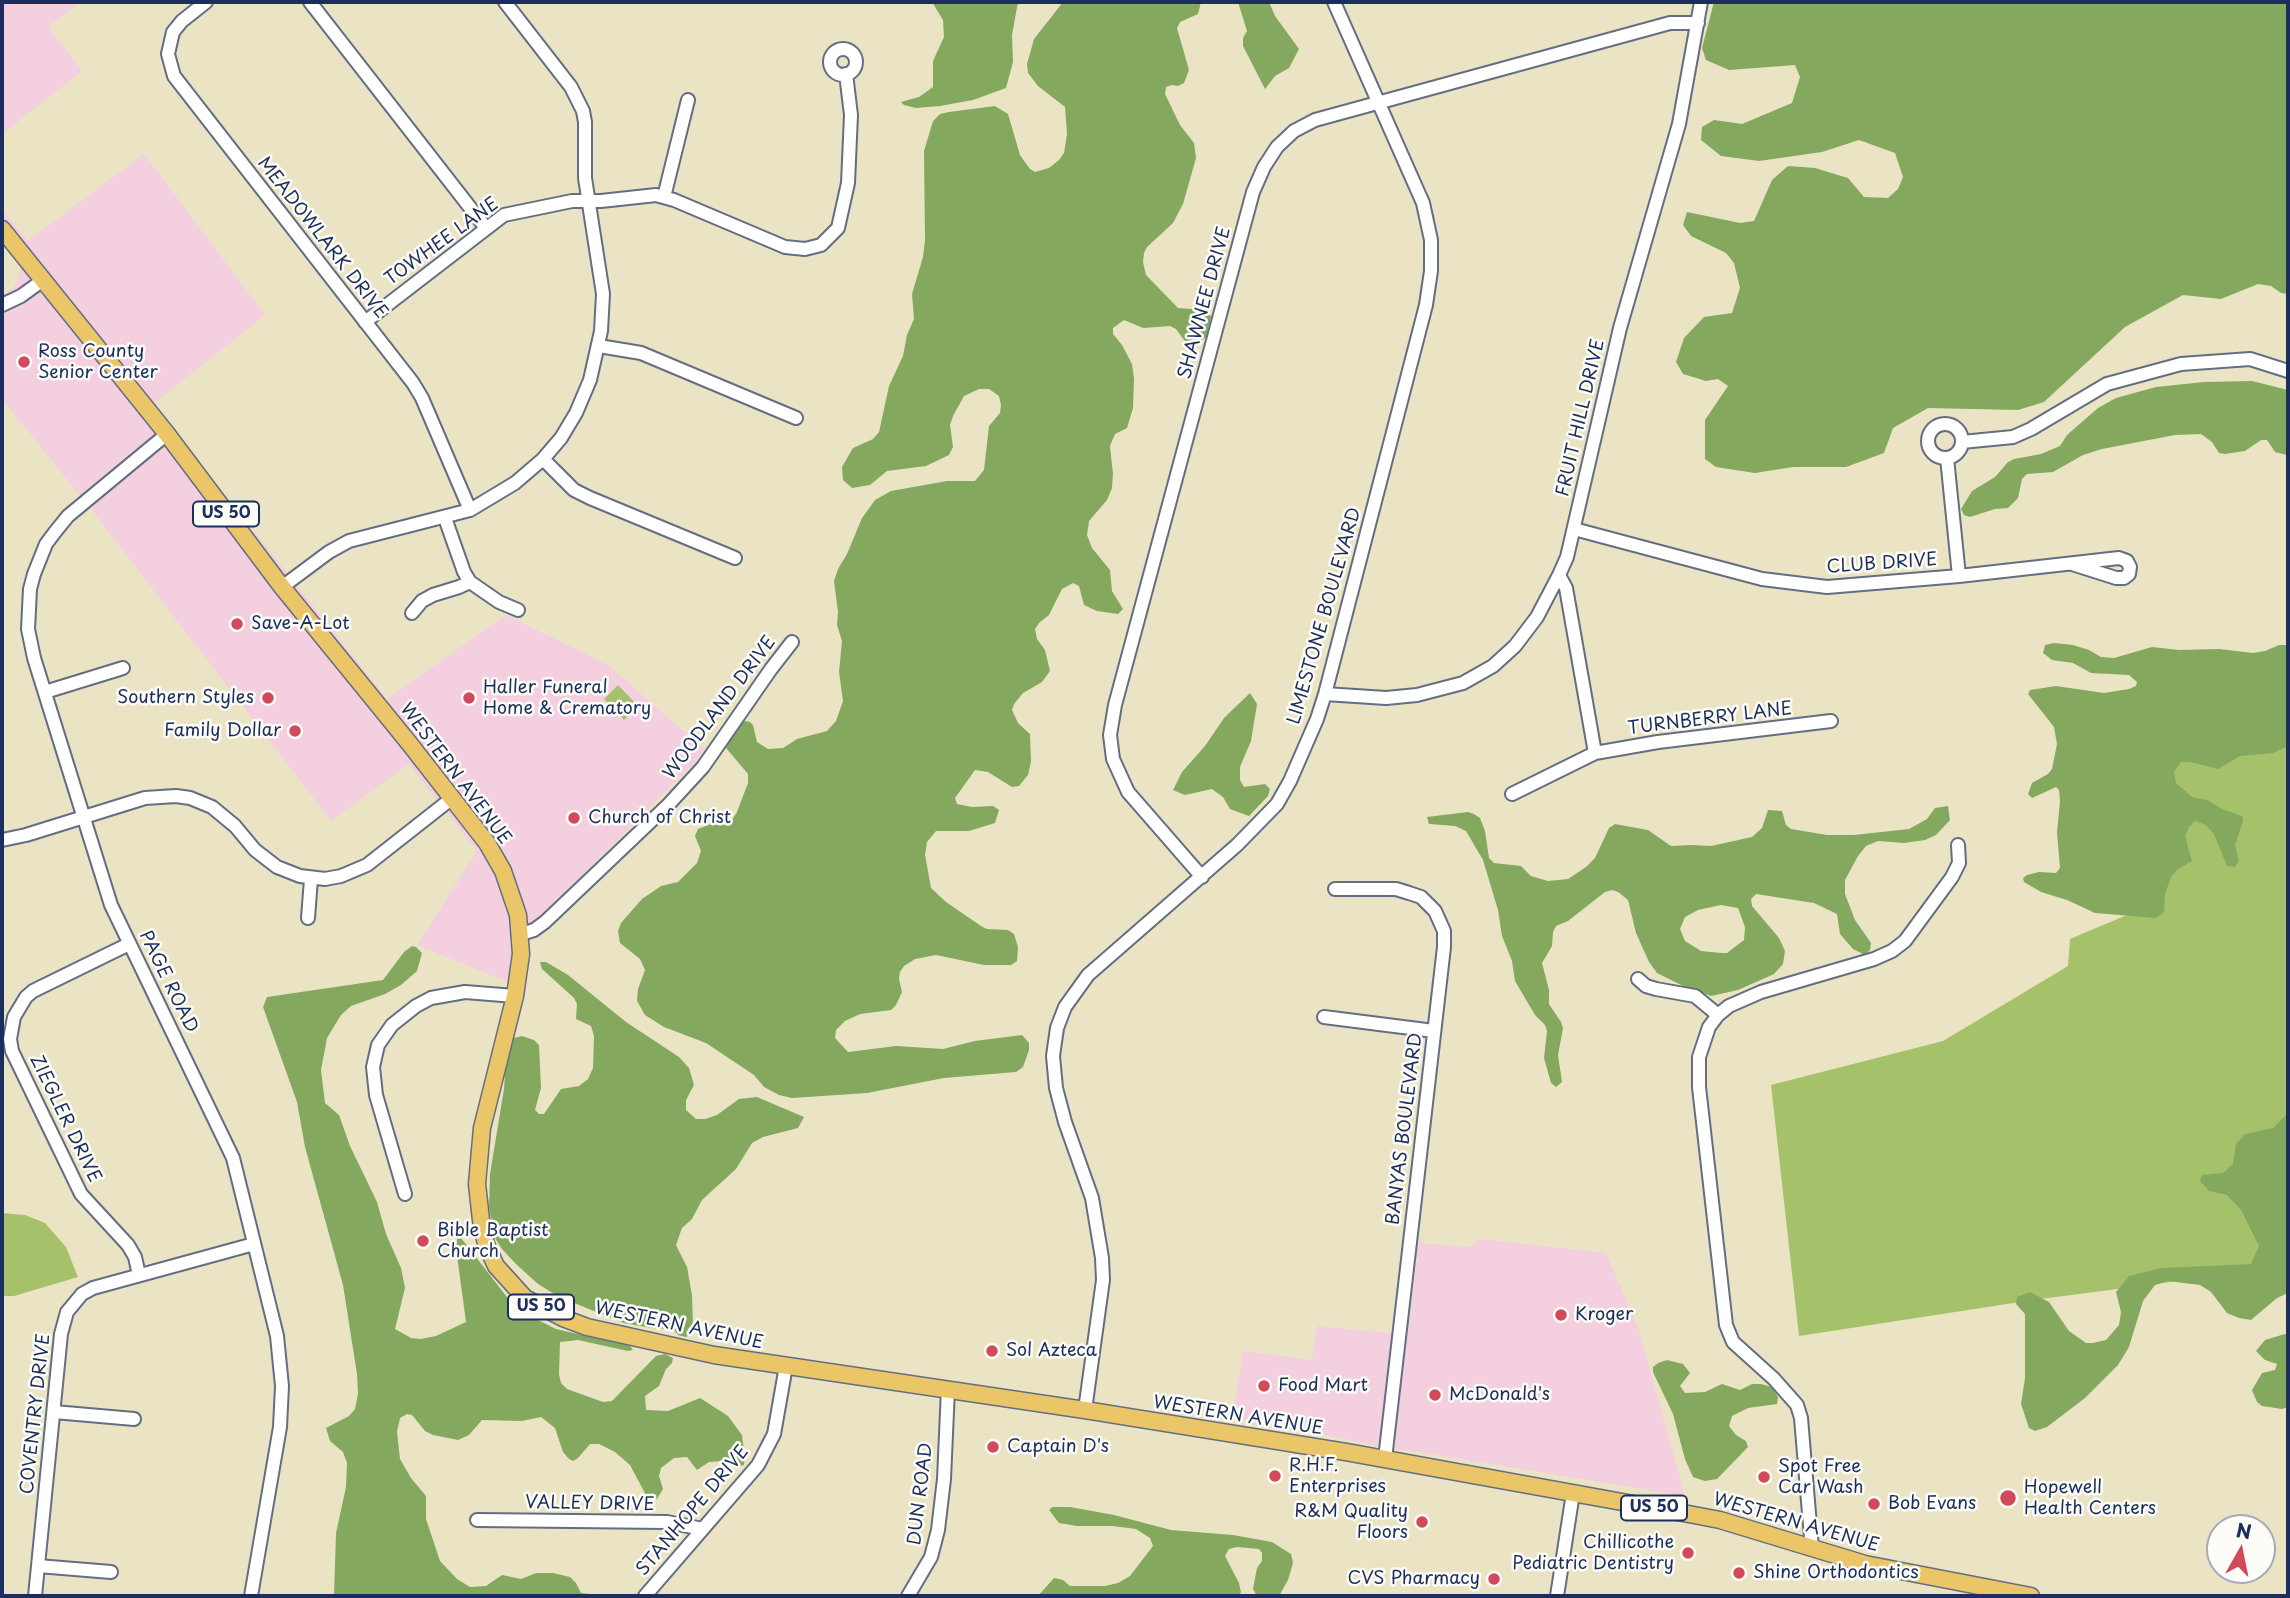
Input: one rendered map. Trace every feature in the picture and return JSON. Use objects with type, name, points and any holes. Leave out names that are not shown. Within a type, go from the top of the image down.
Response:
[{"type":"main road","name":"WESTERN AVENUE","points":[[2,229],[167,434],[282,587],[452,799],[486,843],[503,871],[511,890],[521,934],[519,975],[482,1128],[477,1184],[486,1244],[496,1266],[526,1298],[587,1327],[714,1355],[1085,1410],[1573,1493],[1720,1520],[1865,1564],[1971,1591],[2031,1596]]},
{"type":"street","name":"MEADOWLARK DRIVE","points":[[206,2],[182,20],[173,32],[168,54],[174,76],[408,376],[422,398],[470,510]]},
{"type":"street","points":[[310,2],[486,228]]},
{"type":"street","points":[[282,587],[329,552],[349,541],[470,510],[516,483],[543,459],[561,438],[576,413],[590,380],[599,346],[603,295],[583,164],[585,122],[571,87],[505,2]]},
{"type":"street","name":"LIMESTONE BOULEVARD","points":[[1085,1410],[1103,1280],[1102,1258],[1092,1198],[1056,1088],[1053,1056],[1057,1028],[1065,1007],[1088,975],[1202,877],[1277,804],[1303,754],[1325,694],[1426,305],[1432,271],[1432,240],[1423,203],[1334,2]]},
{"type":"street","name":"FRUIT HILL DRIVE","points":[[1559,575],[1574,529],[1620,328],[1679,124],[1701,2]]},
{"type":"street","name":"SHAWNEE DRIVE","points":[[1202,877],[1137,805],[1119,776],[1113,759],[1110,736],[1115,705],[1253,192],[1264,167],[1277,146],[1294,131],[1315,120],[1671,23],[1698,23]]},
{"type":"street","points":[[688,100],[664,197],[785,247],[813,248],[835,233],[842,219],[851,166],[851,115],[846,75]]},
{"type":"street","name":"TOWHEE LANE","points":[[365,322],[486,228],[513,212],[572,201],[645,195],[664,197]]},
{"type":"street","points":[[2,305],[43,281]]},
{"type":"street","points":[[599,346],[641,353],[796,418]]},
{"type":"street","points":[[1962,442],[2013,436],[2031,429],[2107,384],[2181,364],[2250,359],[2288,371]]},
{"type":"street","points":[[1942,424],[1958,430],[1962,442],[1958,453],[1947,458],[1935,456],[1928,445],[1929,434],[1942,424]]},
{"type":"street","name":"PAGE ROAD","points":[[167,434],[68,516],[55,532],[40,557],[30,589],[28,629],[111,905],[233,1157],[277,1336],[282,1386],[279,1427],[251,1596]]},
{"type":"street","points":[[1947,458],[1959,576]]},
{"type":"street","points":[[543,459],[574,490],[735,558]]},
{"type":"street","points":[[445,518],[470,582],[499,602],[517,610]]},
{"type":"street","name":"CLUB DRIVE","points":[[1574,529],[1779,582],[1827,587],[2072,564]]},
{"type":"street","points":[[1325,694],[1386,698],[1417,695],[1463,683],[1493,666],[1515,646],[1536,617],[1559,575]]},
{"type":"street","points":[[1512,794],[1595,753],[1566,588],[1559,575]]},
{"type":"street","points":[[412,613],[422,601],[433,595],[470,582]]},
{"type":"street","name":"WOODLAND DRIVE","points":[[521,934],[534,930],[545,922],[669,804],[703,767],[792,642]]},
{"type":"street","points":[[45,692],[122,668]]},
{"type":"street","name":"TURNBERRY LANE","points":[[1595,753],[1658,741],[1831,721]]},
{"type":"street","points":[[2,840],[145,798],[190,798],[212,807],[255,850],[277,867],[311,878],[341,876],[367,865],[452,799]]},
{"type":"street","points":[[1812,1549],[1801,1418],[1797,1405],[1774,1379],[1733,1342],[1726,1325],[1698,1072],[1702,1042],[1717,1015],[1737,1002],[1892,951],[1913,932],[1952,877],[1959,863],[1958,845]]},
{"type":"street","points":[[308,918],[311,878]]},
{"type":"street","name":"BANYAS BOULEVARD","points":[[1335,888],[1396,889],[1421,897],[1435,911],[1444,931],[1385,1459]]},
{"type":"street","name":"ZIEGLER DRIVE","points":[[130,944],[33,991],[26,997],[14,1017],[10,1039],[17,1063],[81,1194],[128,1245],[135,1257],[139,1275]]},
{"type":"street","points":[[1638,979],[1646,986],[1656,989],[1695,996],[1717,1015]]},
{"type":"street","points":[[405,1194],[376,1095],[373,1068],[378,1045],[392,1025],[431,998],[465,992],[514,996]]},
{"type":"street","points":[[1324,1017],[1434,1031]]},
{"type":"street","name":"COVENTRY DRIVE","points":[[35,1596],[61,1334],[67,1311],[82,1294],[93,1288],[254,1244]]},
{"type":"street","name":"STANHOPE DRIVE","points":[[645,1596],[758,1465],[774,1434],[786,1366]]},
{"type":"street","name":"DUN ROAD","points":[[908,1596],[931,1557],[938,1530],[944,1479],[948,1390]]},
{"type":"street","points":[[54,1412],[134,1419]]},
{"type":"street","points":[[1557,1596],[1573,1493]]},
{"type":"street","name":"VALLEY DRIVE","points":[[477,1520],[667,1522],[703,1529]]},
{"type":"street","points":[[38,1566],[111,1572]]},
{"type":"shaded area","points":[[2,2],[80,2],[48,27],[82,71],[2,134]]},
{"type":"shaded area","points":[[144,154],[265,315],[153,404],[387,699],[506,615],[608,665],[706,751],[536,921],[513,984],[417,945],[477,851],[409,764],[331,821],[91,509],[2,399],[2,296],[14,287],[20,275],[20,263],[2,240],[2,209],[28,241]]},
{"type":"shaded area","points":[[1481,1239],[1606,1253],[1639,1330],[1685,1496],[1375,1445],[1233,1417],[1243,1351],[1312,1360],[1317,1326],[1408,1335],[1418,1243],[1470,1247]]},
{"type":"green space","points":[[932,2],[1018,2],[1012,35],[1013,62],[1006,88],[973,100],[940,106],[916,108],[901,102],[919,97],[933,87],[933,61],[944,37],[943,20]]},
{"type":"green space","points":[[1063,2],[1201,2],[1198,14],[1180,22],[1177,28],[1189,70],[1184,83],[1166,87],[1165,94],[1180,125],[1194,143],[1196,158],[1183,204],[1173,223],[1147,247],[1143,262],[1146,275],[1178,308],[1191,309],[1204,305],[1211,317],[1206,337],[1196,345],[1184,340],[1176,329],[1170,326],[1143,328],[1124,320],[1113,328],[1113,334],[1132,364],[1133,408],[1127,428],[1115,434],[1110,446],[1112,488],[1107,500],[1089,521],[1087,535],[1092,548],[1110,570],[1112,591],[1123,609],[1118,614],[1097,611],[1084,605],[1079,586],[1073,583],[1062,589],[1049,615],[1035,629],[1037,639],[1045,650],[1050,671],[1042,682],[1023,693],[1012,710],[1018,723],[1030,734],[1031,762],[1028,775],[1019,786],[1012,787],[988,772],[975,770],[955,798],[957,804],[972,807],[993,806],[999,810],[995,823],[969,831],[936,831],[927,842],[925,855],[931,888],[981,926],[1008,930],[1014,934],[1018,947],[1017,961],[1011,965],[984,965],[936,955],[915,959],[900,972],[902,992],[891,1010],[860,1014],[845,1021],[836,1030],[835,1038],[848,1052],[896,1046],[943,1049],[975,1041],[1022,1035],[1029,1043],[1029,1050],[1023,1067],[1016,1072],[944,1078],[867,1093],[792,1098],[779,1095],[764,1087],[754,1075],[706,1043],[664,1027],[645,1015],[637,1001],[645,970],[640,959],[620,943],[618,931],[621,923],[642,899],[661,886],[678,882],[697,863],[701,851],[695,836],[698,829],[711,824],[724,825],[732,820],[737,812],[748,783],[748,774],[726,748],[738,725],[745,721],[750,722],[757,742],[768,749],[783,748],[797,739],[827,731],[836,721],[843,701],[839,672],[842,641],[837,625],[834,581],[862,518],[875,500],[891,491],[947,481],[975,481],[984,470],[989,426],[1000,413],[1001,405],[999,396],[989,389],[979,389],[964,396],[950,425],[953,447],[949,455],[926,466],[887,471],[870,485],[852,488],[843,480],[842,467],[853,448],[873,439],[879,432],[889,386],[903,356],[907,335],[914,319],[912,294],[925,240],[924,151],[933,121],[940,114],[995,106],[1008,114],[1020,155],[1030,169],[1035,172],[1049,168],[1059,160],[1064,153],[1067,134],[1065,107],[1038,86],[1028,73],[1027,64],[1034,39]]},
{"type":"green space","points":[[1238,2],[1269,2],[1275,16],[1299,49],[1289,68],[1275,76],[1265,89],[1243,46],[1247,31]]},
{"type":"green space","points":[[1714,2],[2288,2],[2288,294],[2271,286],[2258,284],[2221,299],[2183,295],[2125,327],[2044,402],[2018,410],[1928,408],[1893,428],[1884,453],[1846,467],[1793,467],[1755,473],[1716,467],[1705,459],[1705,420],[1728,386],[1718,379],[1706,381],[1683,374],[1676,362],[1684,338],[1704,317],[1732,313],[1740,288],[1734,263],[1726,253],[1691,236],[1683,225],[1687,212],[1740,223],[1754,221],[1772,180],[1788,166],[1815,168],[1848,178],[1864,197],[1888,198],[1898,189],[1903,177],[1895,153],[1859,140],[1822,152],[1759,161],[1721,156],[1701,140],[1702,127],[1714,120],[1742,124],[1792,103],[1800,77],[1795,65],[1729,70],[1706,60],[1702,48]]},
{"type":"green space","points":[[2252,381],[2288,390],[2287,455],[2275,452],[2267,440],[2261,440],[2245,451],[2225,454],[2219,453],[2212,442],[2201,434],[2175,435],[2102,449],[2083,455],[2053,472],[2027,474],[2022,479],[2018,498],[2008,508],[1970,517],[1964,515],[1961,509],[1972,491],[1995,477],[2008,462],[2060,446],[2067,435],[2098,408],[2116,398],[2156,387]]},
{"type":"green space","points":[[2045,645],[2073,645],[2101,657],[2114,658],[2152,647],[2253,653],[2288,645],[2288,746],[2273,753],[2240,756],[2218,769],[2181,762],[2174,772],[2176,783],[2192,797],[2207,800],[2242,816],[2243,821],[2235,845],[2239,861],[2235,867],[2227,866],[2214,834],[2206,825],[2195,821],[2185,836],[2192,861],[2178,869],[2171,877],[2165,894],[2164,913],[2155,918],[2095,913],[2041,892],[2024,882],[2023,878],[2027,875],[2039,872],[2056,873],[2060,868],[2057,833],[2059,790],[2056,787],[2032,798],[2028,794],[2032,783],[2052,769],[2057,744],[2054,727],[2028,694],[2030,690],[2056,686],[2104,693],[2129,689],[2136,686],[2137,682],[2129,675],[2091,673],[2073,663],[2052,660],[2043,653]]},
{"type":"green space","points":[[618,685],[638,706],[624,720],[604,699]]},
{"type":"green space","points":[[1250,693],[1257,704],[1251,741],[1240,767],[1240,780],[1244,787],[1265,784],[1270,789],[1268,796],[1249,816],[1230,809],[1223,797],[1212,789],[1185,795],[1173,790],[1182,772],[1205,746],[1224,718]]},
{"type":"green space","points":[[2288,702],[2288,1165],[2271,1269],[2033,1300],[1799,1336],[1771,1085],[1943,1041],[2068,966],[2070,939],[2158,902],[2163,748]]},
{"type":"green space","points":[[1948,806],[1950,820],[1936,835],[1925,840],[1904,843],[1878,841],[1866,846],[1845,880],[1845,894],[1855,920],[1871,943],[1870,950],[1865,955],[1853,949],[1840,934],[1837,914],[1814,903],[1756,894],[1751,899],[1752,906],[1779,938],[1785,951],[1783,964],[1774,974],[1738,990],[1711,996],[1657,973],[1636,933],[1628,900],[1618,892],[1605,892],[1568,921],[1556,926],[1552,946],[1542,963],[1549,990],[1549,1004],[1563,1028],[1558,1055],[1562,1082],[1556,1087],[1551,1083],[1544,1058],[1547,1031],[1515,981],[1512,961],[1502,936],[1498,910],[1483,860],[1466,831],[1455,826],[1429,824],[1427,817],[1468,812],[1474,814],[1480,818],[1489,858],[1494,863],[1521,866],[1531,876],[1548,881],[1568,879],[1586,867],[1595,858],[1609,828],[1615,824],[1648,830],[1671,846],[1711,846],[1752,837],[1762,828],[1768,810],[1782,811],[1786,825],[1791,829],[1827,835],[1854,835],[1909,829],[1927,819],[1935,808]],"holes":[[[1721,905],[1738,908],[1745,927],[1744,940],[1727,953],[1701,951],[1685,941],[1680,929],[1685,917],[1698,910]]]},
{"type":"green space","points":[[412,946],[422,953],[417,971],[401,985],[385,994],[351,1006],[341,1015],[327,1038],[321,1070],[325,1103],[339,1115],[350,1146],[377,1202],[386,1234],[401,1268],[405,1288],[395,1329],[411,1338],[421,1339],[436,1336],[466,1322],[456,1248],[457,1239],[461,1238],[507,1297],[534,1318],[556,1329],[630,1346],[633,1350],[578,1340],[560,1342],[559,1374],[561,1383],[567,1389],[603,1402],[612,1401],[656,1356],[665,1354],[673,1358],[672,1363],[666,1369],[659,1386],[645,1396],[646,1410],[668,1411],[700,1398],[728,1416],[742,1435],[744,1465],[735,1467],[722,1461],[709,1462],[697,1470],[687,1457],[674,1458],[661,1468],[659,1476],[663,1489],[657,1499],[646,1495],[630,1465],[615,1452],[599,1444],[590,1444],[578,1458],[573,1461],[569,1459],[563,1452],[555,1428],[541,1417],[522,1421],[482,1420],[469,1435],[458,1440],[425,1431],[412,1415],[407,1414],[400,1418],[397,1432],[400,1459],[426,1496],[426,1519],[440,1561],[457,1579],[470,1587],[486,1586],[502,1575],[521,1579],[536,1573],[553,1573],[570,1577],[581,1593],[610,1596],[334,1596],[336,1533],[346,1487],[347,1463],[343,1452],[330,1441],[326,1428],[349,1416],[355,1409],[358,1394],[357,1374],[343,1285],[305,1147],[297,1102],[263,1007],[267,997],[383,980],[404,952]]},
{"type":"green space","points":[[540,962],[546,962],[568,975],[626,1022],[679,1057],[689,1068],[694,1085],[686,1100],[686,1110],[696,1119],[717,1115],[739,1099],[757,1097],[804,1117],[798,1128],[763,1137],[752,1143],[736,1169],[702,1200],[692,1219],[682,1228],[676,1245],[687,1267],[692,1295],[693,1327],[690,1335],[686,1337],[678,1335],[673,1329],[624,1323],[559,1297],[538,1284],[516,1264],[495,1238],[489,1208],[490,1174],[504,1089],[507,1044],[510,1039],[522,1036],[539,1045],[541,1088],[535,1110],[539,1114],[544,1114],[561,1089],[579,1086],[588,1079],[593,1068],[594,1036],[591,1026],[576,1019],[577,1004],[574,998],[542,969]]},
{"type":"green space","points":[[2288,1113],[2288,1293],[2277,1298],[2251,1320],[2227,1313],[2211,1292],[2200,1285],[2168,1281],[2155,1285],[2143,1301],[2129,1347],[2118,1365],[2085,1398],[2047,1427],[2035,1431],[2029,1428],[2021,1404],[2025,1378],[2025,1314],[2016,1304],[2017,1297],[2030,1292],[2049,1302],[2069,1331],[2086,1343],[2093,1343],[2106,1340],[2119,1325],[2121,1312],[2116,1292],[2129,1276],[2162,1268],[2251,1264],[2259,1246],[2241,1210],[2227,1195],[2209,1191],[2200,1181],[2202,1175],[2223,1173],[2233,1164],[2236,1144],[2245,1134],[2273,1128]]},
{"type":"green space","points":[[2,1213],[25,1215],[45,1223],[66,1247],[78,1277],[14,1296],[2,1296]]},
{"type":"green space","points":[[2288,1335],[2288,1407],[2282,1409],[2262,1406],[2257,1402],[2252,1390],[2262,1373],[2275,1370],[2277,1364],[2265,1360],[2256,1351],[2265,1340]]},
{"type":"green space","points":[[1667,1360],[1683,1364],[1690,1373],[1680,1386],[1685,1393],[1705,1392],[1722,1384],[1740,1390],[1752,1384],[1761,1384],[1772,1387],[1778,1397],[1777,1404],[1748,1408],[1732,1416],[1729,1426],[1736,1435],[1746,1441],[1748,1447],[1717,1479],[1705,1481],[1693,1477],[1685,1459],[1673,1414],[1653,1372],[1653,1367]]},
{"type":"green space","points":[[1052,1507],[1070,1507],[1114,1515],[1171,1530],[1233,1535],[1272,1542],[1291,1554],[1293,1563],[1279,1596],[1257,1596],[1253,1589],[1262,1553],[1259,1549],[1237,1547],[1229,1549],[1225,1556],[1239,1583],[1239,1596],[1038,1596],[1054,1578],[1063,1580],[1070,1586],[1105,1586],[1118,1583],[1130,1576],[1153,1546],[1150,1538],[1136,1529],[1059,1523],[1049,1510]]},
{"type":"place","name":"Ross County Senior Center","points":[[24,362]]},
{"type":"place","name":"Save-A-Lot","points":[[237,624]]},
{"type":"place","name":"Southern Styles","points":[[268,698]]},
{"type":"place","name":"Haller Funeral Home & Crematory","points":[[469,698]]},
{"type":"place","name":"Family Dollar","points":[[295,731]]},
{"type":"place","name":"Church of Christ","points":[[574,818]]},
{"type":"place","name":"Bible Baptist Church","points":[[423,1241]]},
{"type":"place","name":"Kroger","points":[[1561,1315]]},
{"type":"place","name":"Sol Azteca","points":[[992,1351]]},
{"type":"place","name":"Food Mart","points":[[1264,1386]]},
{"type":"place","name":"McDonald's","points":[[1435,1395]]},
{"type":"place","name":"Captain D's","points":[[993,1447]]},
{"type":"place","name":"R.H.F. Enterprises","points":[[1275,1476]]},
{"type":"place","name":"Spot Free Car Wash","points":[[1764,1477]]},
{"type":"place","name":"Hopewell Health Centers","points":[[2008,1498]]},
{"type":"place","name":"Bob Evans","points":[[1874,1504]]},
{"type":"place","name":"R&M Quality Floors","points":[[1422,1522]]},
{"type":"place","name":"Chillicothe Pediatric Dentistry","points":[[1688,1553]]},
{"type":"place","name":"Shine Orthodontics","points":[[1739,1573]]},
{"type":"place","name":"CVS Pharmacy","points":[[1494,1579]]}]
